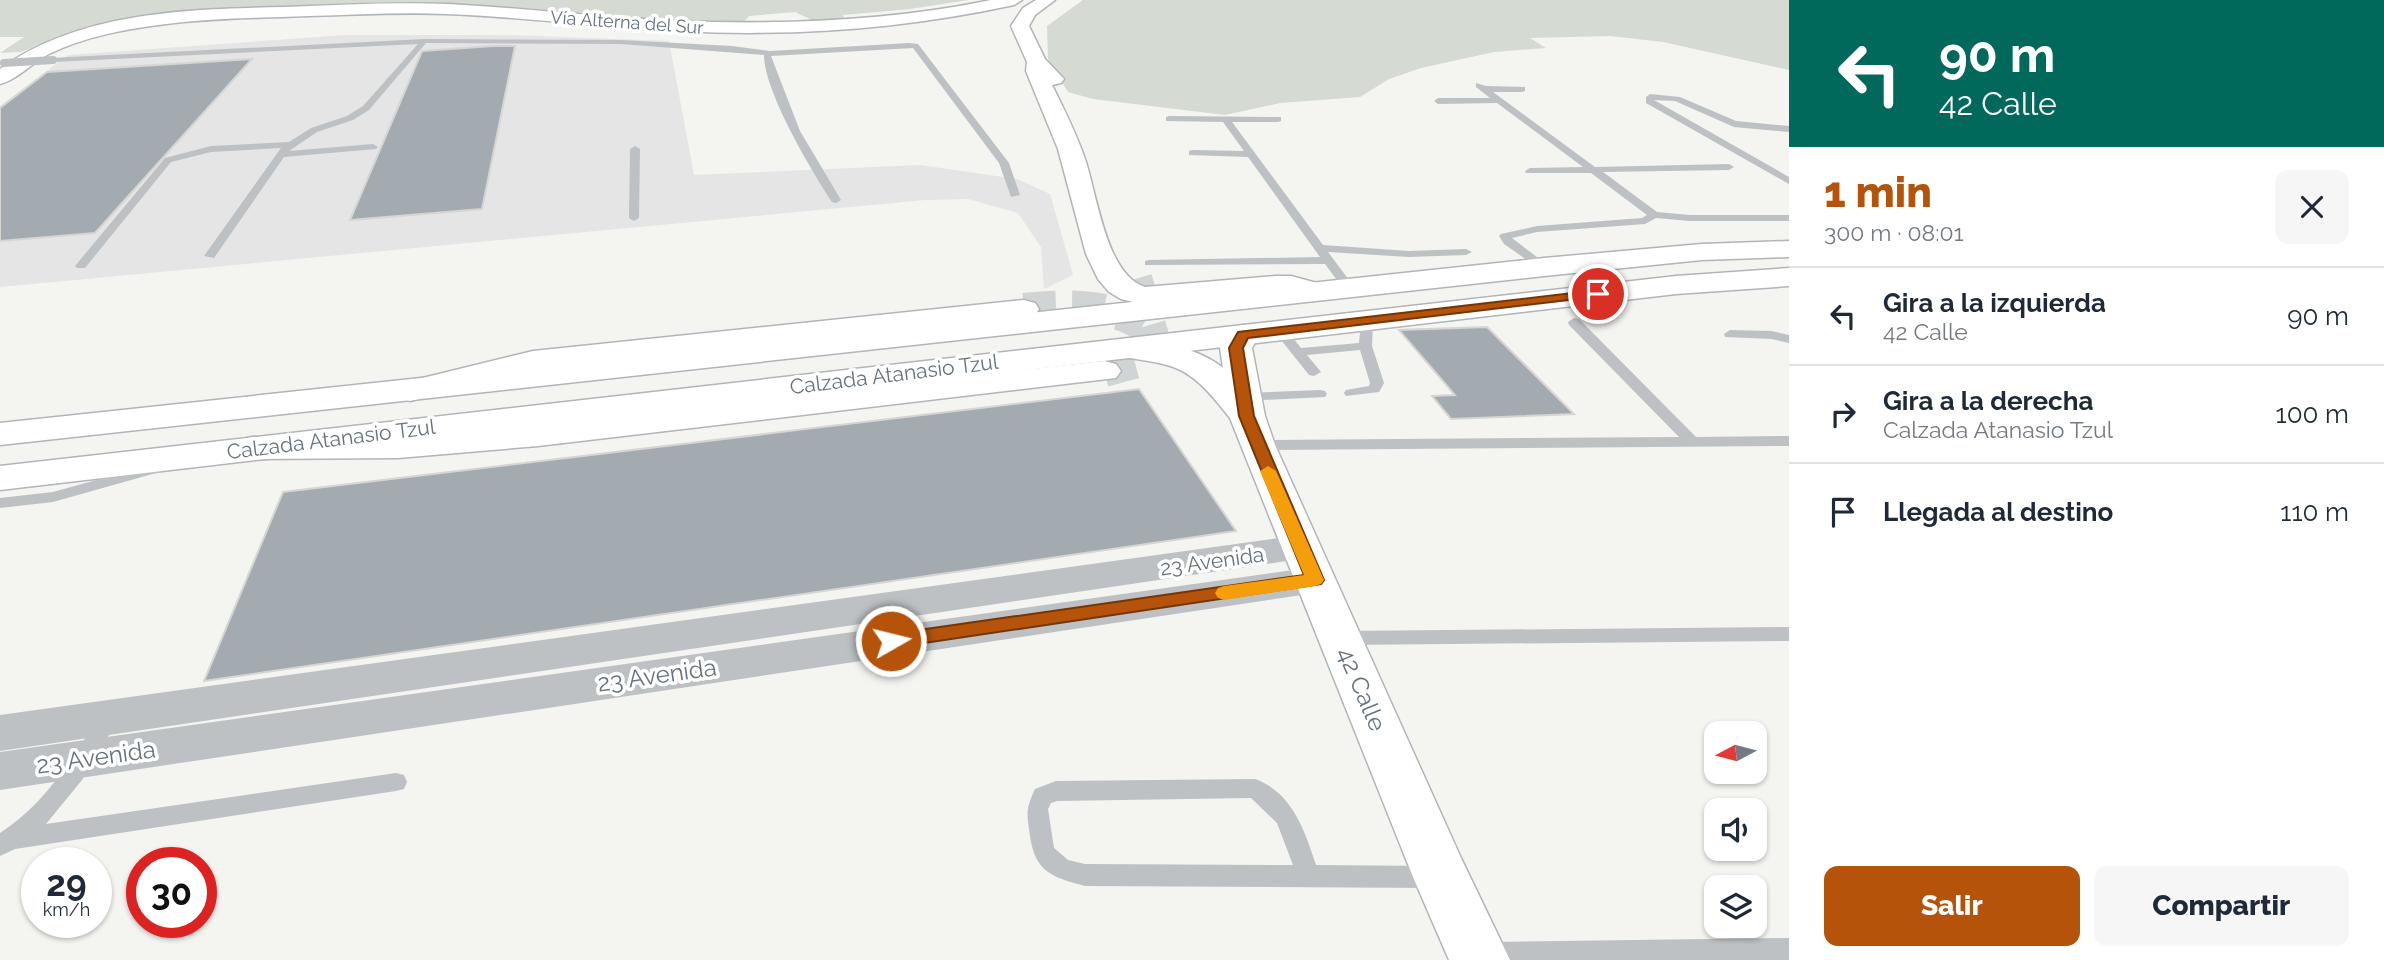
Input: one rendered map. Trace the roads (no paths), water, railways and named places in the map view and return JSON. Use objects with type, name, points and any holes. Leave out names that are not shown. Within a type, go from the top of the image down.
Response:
[{"type":"main road","name":"Vía Alterna del Sur","points":[[1,68],[65,42],[134,24],[202,15],[448,9],[632,24],[716,27],[828,24],[936,15],[1014,0]]},
{"type":"main road","points":[[1047,0],[1029,12],[1020,26],[1023,37],[1037,62],[1059,86],[1088,152],[1108,208]]},
{"type":"main road","points":[[936,15],[987,16],[1008,20],[1020,26]]},
{"type":"main road","points":[[1037,62],[1036,71],[1073,158],[1103,259],[1112,278],[1123,289],[1133,295],[1145,296],[1275,285],[1333,290]]},
{"type":"main road","name":"Calzada Atanasio Tzul","points":[[0,434],[1544,267],[1702,252],[1789,249]]},
{"type":"main road","points":[[1114,359],[1243,335],[1288,342],[1366,334],[1676,285],[1789,277]]},
{"type":"main road","points":[[410,391],[533,361],[1024,309]]},
{"type":"main road","name":"42 Calle","points":[[1243,335],[1236,348],[1249,420],[1441,877],[1479,957]]},
{"type":"main road","name":"42 Calle","points":[[1114,359],[1170,354],[1195,362],[1214,377],[1249,420]]},
{"type":"main road","name":"Calzada Atanasio Tzul","points":[[0,478],[252,448],[398,447],[537,435],[1114,359]]},
{"type":"street","name":"23 Avenida","points":[[0,771],[307,726],[452,687],[1308,564]]},
{"type":"street","name":"23 Avenida","points":[[0,733],[321,687],[452,687]]},
{"type":"street","points":[[307,726],[321,687]]},
{"type":"lane","points":[[1,68],[53,60],[424,41],[621,42],[732,48],[770,53],[902,44],[915,46],[1004,163],[1014,195]]},
{"type":"lane","points":[[210,256],[291,145],[314,130],[350,118],[366,108],[424,41]]},
{"type":"lane","points":[[275,58],[281,48]]},
{"type":"lane","points":[[770,53],[767,56],[774,82],[805,153],[836,200]]},
{"type":"lane","points":[[1522,89],[1481,87],[1654,215],[1690,218],[1789,218]]},
{"type":"lane","points":[[1789,129],[1734,124],[1678,99],[1650,97],[1649,101],[1789,181]]},
{"type":"lane","points":[[1438,101],[1499,100]]},
{"type":"lane","points":[[1169,119],[1278,119]]},
{"type":"lane","points":[[1226,120],[1329,260],[1333,290]]},
{"type":"lane","points":[[81,267],[168,160],[180,154],[199,151],[291,145]]},
{"type":"lane","points":[[282,155],[373,147]]},
{"type":"lane","points":[[634,218],[635,149]]},
{"type":"lane","points":[[1192,153],[1251,154]]},
{"type":"lane","points":[[1530,172],[1729,167]]},
{"type":"lane","points":[[1544,267],[1508,242],[1505,236],[1537,229],[1645,221],[1654,215]]},
{"type":"lane","points":[[1320,248],[1409,254],[1466,252]]},
{"type":"lane","points":[[1137,262],[1329,260]]},
{"type":"lane","points":[[1574,322],[1691,441]]},
{"type":"lane","points":[[1351,393],[1368,392],[1374,389],[1377,383],[1366,334]]},
{"type":"lane","points":[[1730,334],[1773,335],[1789,339]]},
{"type":"lane","points":[[1288,342],[1314,372]]},
{"type":"lane","points":[[1249,420],[1320,394]]},
{"type":"lane","points":[[1249,420],[1691,441],[1789,441]]},
{"type":"lane","points":[[0,503],[53,497],[217,452]]},
{"type":"lane","points":[[1340,638],[1789,634]]},
{"type":"lane","points":[[6,843],[34,824],[85,758],[109,717]]},
{"type":"lane","points":[[6,843],[396,782]]},
{"type":"lane","points":[[1307,875],[1292,826],[1275,801],[1255,788],[1056,791],[1043,796],[1037,809],[1044,854],[1062,869],[1085,875],[1441,877]]},
{"type":"lane","points":[[1479,957],[1789,950]]},
{"type":"tunnel","points":[[1104,371],[1141,361],[1155,343],[1133,268]]},
{"type":"tunnel","points":[[1024,309],[1100,309],[1143,325]]}]
